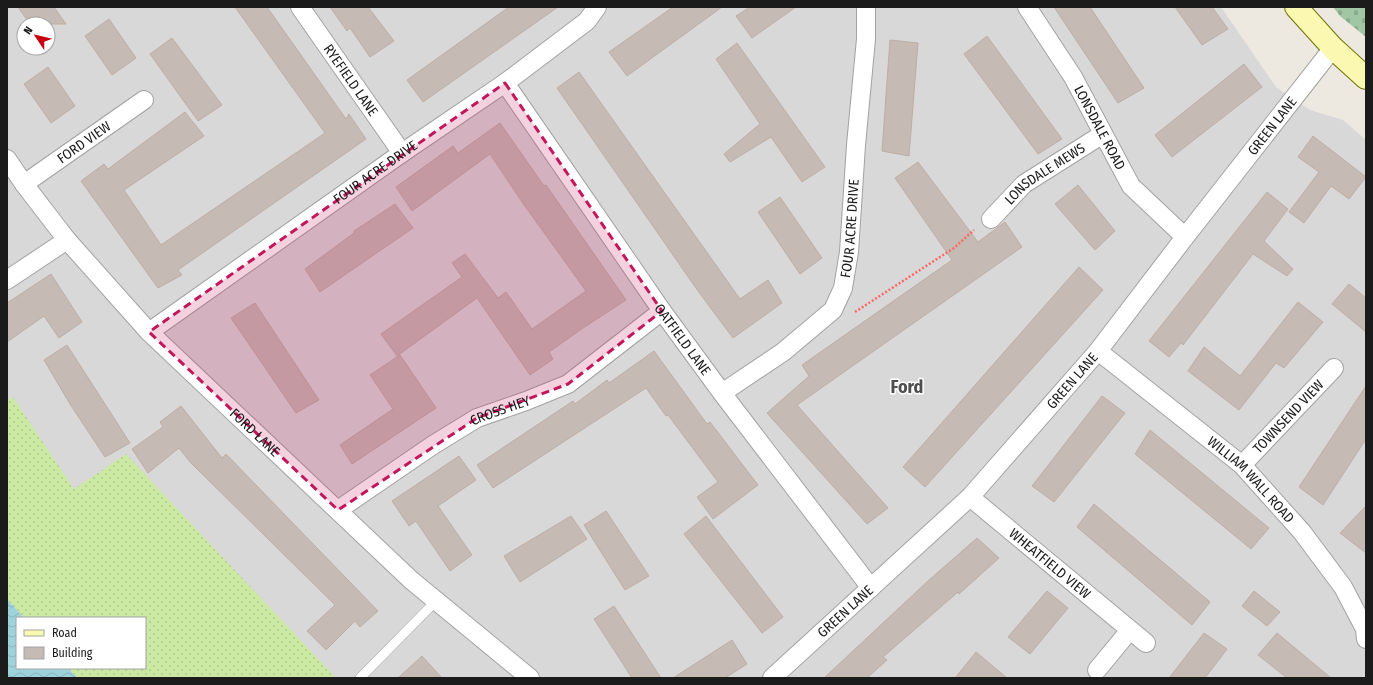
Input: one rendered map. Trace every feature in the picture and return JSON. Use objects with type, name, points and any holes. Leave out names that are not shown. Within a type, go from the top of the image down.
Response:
[{"type":"main road","points":[[1296,7],[1333,48],[1366,78]]},
{"type":"street","name":"RYEFIELD LANE","points":[[300,7],[402,153]]},
{"type":"street","name":"FOUR ACRE DRIVE","points":[[149,332],[402,153],[505,83],[587,21],[597,7]]},
{"type":"street","name":"FOUR ACRE DRIVE","points":[[722,393],[783,352],[833,310],[843,288],[849,252],[856,145],[866,39],[866,7]]},
{"type":"street","name":"LONSDALE ROAD","points":[[1027,7],[1073,77],[1130,186],[1185,237]]},
{"type":"street","name":"GREEN LANE","points":[[772,678],[970,497],[1098,351],[1333,48]]},
{"type":"street","name":"OATFIELD LANE","points":[[505,83],[662,311],[722,393],[871,588]]},
{"type":"street","name":"FORD VIEW","points":[[24,184],[144,100]]},
{"type":"street","name":"LONSDALE MEWS","points":[[991,219],[1024,184],[1103,134]]},
{"type":"street","name":"FORD LANE","points":[[7,159],[24,184],[67,240],[149,332],[411,580],[530,678]]},
{"type":"street","points":[[7,280],[67,240]]},
{"type":"street","name":"CROSS HEY","points":[[338,510],[432,445],[477,418],[526,401],[568,384],[662,311]]},
{"type":"street","name":"WILLIAM WALL ROAD","points":[[1098,351],[1242,465],[1302,532],[1344,587],[1365,629],[1366,639]]},
{"type":"street","name":"TOWNSEND VIEW","points":[[1242,465],[1334,368]]},
{"type":"street","name":"WHEATFIELD VIEW","points":[[970,497],[1146,643]]},
{"type":"street","points":[[1097,670],[1130,630]]},
{"type":"lane","points":[[360,678],[436,601]]},
{"type":"path","points":[[833,310],[850,315],[954,248],[976,227],[991,219]]},
{"type":"highlighted area","points":[[505,83],[662,311],[568,384],[477,418],[338,510],[149,332]]},
{"type":"shaded area","points":[[7,7],[1221,7],[1276,87],[1310,110],[1343,120],[1366,140],[1366,678],[77,678],[69,669],[146,669],[146,617],[23,617],[7,599]]},
{"type":"green space","points":[[1333,7],[1366,7],[1366,37],[1340,16]]},
{"type":"green space","points":[[13,397],[74,489],[126,454],[336,678],[77,678],[69,669],[146,669],[146,617],[23,617],[7,599],[7,401]]},
{"type":"water","points":[[7,599],[23,617],[16,617],[16,669],[69,669],[77,678],[9,678],[7,676]]},
{"type":"building","points":[[18,7],[54,7],[66,24],[56,24],[56,16],[24,16]]},
{"type":"building","points":[[235,7],[267,7],[346,119],[349,114],[366,139],[178,270],[182,275],[158,288],[81,181],[104,164],[108,169],[185,112],[204,136],[124,190],[161,245],[325,133]]},
{"type":"building","points":[[330,7],[368,7],[394,41],[370,57],[350,28],[347,31]]},
{"type":"building","points":[[509,7],[558,7],[423,102],[407,80]]},
{"type":"building","points":[[673,7],[722,7],[627,76],[609,52]]},
{"type":"building","points":[[750,7],[796,7],[752,38],[736,16]]},
{"type":"building","points":[[1054,7],[1090,7],[1144,88],[1118,103]]},
{"type":"building","points":[[1175,7],[1212,7],[1228,29],[1202,45]]},
{"type":"building","points":[[109,19],[136,58],[112,75],[85,36]]},
{"type":"building","points":[[987,36],[1062,139],[1038,154],[964,54]]},
{"type":"building","points":[[172,38],[222,105],[198,121],[150,54]]},
{"type":"building","points":[[890,40],[918,43],[909,156],[882,151]]},
{"type":"building","points":[[737,43],[825,167],[802,182],[771,137],[730,162],[724,154],[760,124],[716,59]]},
{"type":"building","points":[[1244,64],[1262,87],[1172,157],[1155,135]]},
{"type":"building","points":[[48,67],[75,106],[51,123],[24,84]]},
{"type":"building","points":[[579,72],[740,299],[768,280],[782,303],[733,338],[698,291],[557,88]]},
{"type":"building","points":[[500,123],[544,186],[546,185],[626,300],[549,352],[553,359],[530,375],[477,298],[397,356],[381,334],[462,277],[452,263],[465,254],[498,298],[506,292],[532,329],[586,291],[522,202],[490,154],[412,211],[396,187],[453,146],[458,153]]},
{"type":"building","points":[[1313,136],[1366,177],[1349,199],[1331,186],[1304,223],[1289,212],[1319,172],[1298,157]]},
{"type":"building","points":[[918,162],[978,242],[1005,222],[1022,247],[797,405],[888,508],[867,524],[767,413],[809,376],[802,365],[952,260],[895,178]]},
{"type":"building","points":[[1078,185],[1115,231],[1095,250],[1055,204]]},
{"type":"building","points":[[1267,192],[1288,209],[1264,241],[1293,269],[1287,276],[1253,254],[1183,345],[1181,343],[1169,357],[1149,341]]},
{"type":"building","points":[[780,197],[822,258],[800,274],[758,212]]},
{"type":"building","points":[[395,204],[413,228],[320,292],[305,269],[354,233],[354,231]]},
{"type":"building","points":[[1079,267],[1103,290],[925,487],[903,467]]},
{"type":"building","points":[[51,274],[82,322],[59,338],[44,316],[7,342],[7,303]]},
{"type":"building","points":[[1349,284],[1366,298],[1366,332],[1332,304]]},
{"type":"building","points":[[1298,302],[1323,322],[1284,368],[1276,363],[1239,410],[1188,371],[1204,347],[1240,376]]},
{"type":"building","points":[[255,303],[319,400],[296,413],[231,318]]},
{"type":"building","points":[[67,345],[130,443],[105,457],[70,404],[44,360]]},
{"type":"building","points":[[654,351],[707,424],[710,422],[758,485],[713,519],[697,497],[718,482],[646,388],[493,488],[477,465],[573,401],[575,404],[607,380],[609,383]]},
{"type":"building","points":[[400,355],[436,408],[352,464],[340,445],[393,409],[370,375]]},
{"type":"building","points":[[1366,386],[1366,439],[1323,505],[1299,487]]},
{"type":"building","points":[[1102,396],[1125,413],[1054,502],[1032,486]]},
{"type":"building","points":[[181,406],[222,458],[226,454],[378,611],[360,627],[355,621],[326,650],[307,631],[335,605],[190,462],[179,448],[148,473],[132,449],[163,427],[160,422]]},
{"type":"building","points":[[1150,430],[1269,528],[1251,549],[1135,454]]},
{"type":"building","points":[[459,456],[476,480],[438,506],[472,555],[450,571],[416,521],[409,526],[392,501]]},
{"type":"building","points":[[1094,504],[1210,602],[1192,625],[1077,527]]},
{"type":"building","points":[[1366,506],[1366,553],[1340,533]]},
{"type":"building","points":[[606,511],[649,576],[625,590],[584,525]]},
{"type":"building","points":[[571,516],[587,539],[520,582],[504,556]]},
{"type":"building","points":[[706,516],[783,617],[762,633],[684,534]]},
{"type":"building","points":[[977,538],[999,558],[959,594],[958,592],[883,657],[887,660],[867,678],[824,678],[929,580]]},
{"type":"building","points":[[1047,591],[1068,608],[1030,654],[1008,637]]},
{"type":"building","points":[[1254,591],[1280,612],[1267,626],[1242,606]]},
{"type":"building","points":[[614,606],[661,678],[632,678],[594,619]]},
{"type":"building","points":[[1204,633],[1227,649],[1205,678],[1169,678]]},
{"type":"building","points":[[1277,633],[1331,678],[1287,678],[1258,655]]},
{"type":"building","points":[[732,640],[747,664],[725,678],[673,678]]},
{"type":"building","points":[[976,652],[1007,678],[955,678]]},
{"type":"building","points":[[422,656],[442,678],[398,678]]},
{"type":"district","name":"Ford","points":[[907,387]]}]
